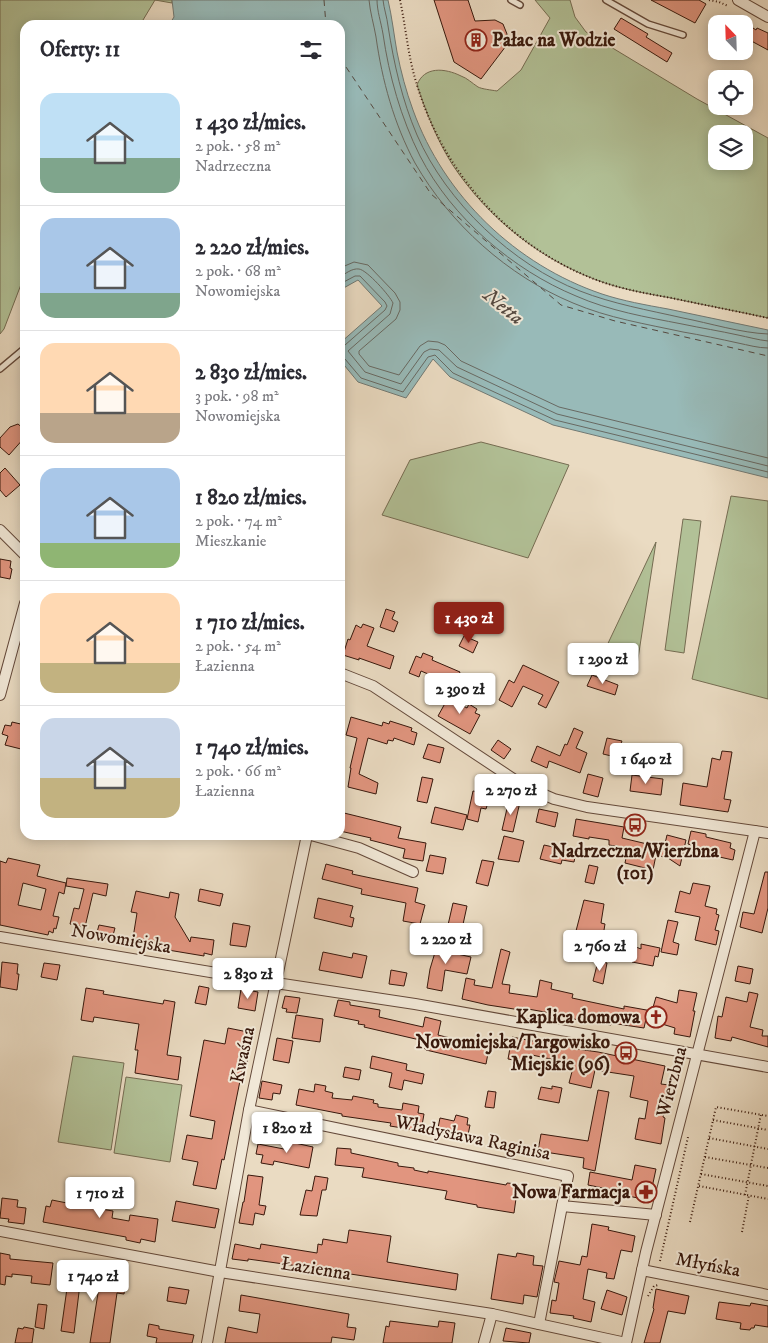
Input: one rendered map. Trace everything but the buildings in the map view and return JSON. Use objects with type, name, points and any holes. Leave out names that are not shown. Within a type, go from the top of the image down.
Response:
[{"type":"street","points":[[738,0],[768,17]]},
{"type":"street","points":[[0,530],[20,550]]},
{"type":"street","points":[[0,695],[20,622]]},
{"type":"street","points":[[345,675],[373,686],[524,786],[554,800],[587,807],[768,833]]},
{"type":"street","name":"Wierzbna","points":[[626,1343],[642,1270],[755,831]]},
{"type":"street","name":"Kwaśna","points":[[206,1343],[249,1110],[306,840]]},
{"type":"street","points":[[329,840],[359,848],[413,872]]},
{"type":"street","name":"Nowomiejska","points":[[0,937],[415,1004],[768,1067]]},
{"type":"street","name":"Władysława Raginisa","points":[[249,1110],[568,1176],[562,1206]]},
{"type":"street","points":[[539,1324],[562,1206],[656,1215]]},
{"type":"street","name":"Łazienna","points":[[0,1231],[220,1272],[492,1314],[626,1343]]},
{"type":"street","name":"Młyńska","points":[[642,1270],[768,1294]]},
{"type":"street","points":[[484,1343],[492,1314]]},
{"type":"lane","points":[[511,0],[520,5]]},
{"type":"lane","points":[[606,0],[648,24],[683,35]]},
{"type":"lane","points":[[0,369],[20,352]]},
{"type":"path","points":[[400,0],[411,64],[424,106],[434,130],[463,179],[503,223],[548,256],[574,271],[607,284],[768,318]]},
{"type":"path","points":[[690,1222],[716,1107],[768,1116]]},
{"type":"path","points":[[745,1195],[761,1114]]},
{"type":"path","points":[[713,1120],[768,1130]]},
{"type":"path","points":[[660,1274],[662,1264],[659,1261],[662,1245],[689,1134]]},
{"type":"path","points":[[709,1138],[768,1149]]},
{"type":"path","points":[[705,1156],[768,1168]]},
{"type":"path","points":[[701,1174],[768,1186]]},
{"type":"path","points":[[698,1186],[768,1199]]},
{"type":"path","points":[[742,1232],[749,1195]]},
{"type":"green space","points":[[0,0],[155,0],[143,20],[20,20],[20,287],[4,329],[0,334]]},
{"type":"green space","points":[[155,0],[172,0],[172,3]]},
{"type":"green space","points":[[535,0],[570,0],[575,17],[586,32],[708,105],[708,115],[726,115],[744,125],[708,125],[708,170],[753,170],[753,130],[768,138],[768,318],[629,290],[582,274],[539,251],[482,203],[466,184],[441,145],[417,85],[425,74],[442,70],[455,73],[480,88],[497,91],[521,70],[550,18]]},
{"type":"green space","points":[[481,442],[569,465],[528,558],[382,515],[410,460]]},
{"type":"green space","points":[[731,496],[768,501],[768,699],[692,679]]},
{"type":"green space","points":[[683,519],[701,521],[684,653],[665,650]]},
{"type":"green space","points":[[656,542],[637,665],[602,656]]},
{"type":"green space","points":[[73,1056],[124,1063],[111,1150],[58,1142]]},
{"type":"green space","points":[[126,1077],[182,1085],[170,1162],[114,1153]]},
{"type":"water","name":"Netta","points":[[172,0],[388,0],[404,81],[413,110],[426,141],[444,171],[464,198],[487,223],[513,246],[541,265],[570,281],[602,294],[635,303],[768,330],[768,478],[553,425],[450,377],[433,359],[406,398],[358,382],[345,366],[345,339],[382,306],[358,280],[345,287],[345,20],[172,20],[174,17]]},
{"type":"ferry route","points":[[324,0],[326,20]]},
{"type":"ferry route","points":[[345,65],[431,194],[561,305],[615,321],[768,356]]},
{"type":"place","name":"Pałac na Wodzie","points":[[476,40]]},
{"type":"place","name":"Nadrzeczna/Wierzbna (101)","points":[[635,825]]},
{"type":"place","name":"Kaplica domowa","points":[[656,1017]]},
{"type":"place","name":"Nowomiejska/Targowisko Miejskie (96)","points":[[626,1053]]},
{"type":"place","name":"Nowa Farmacja","points":[[646,1192]]}]
